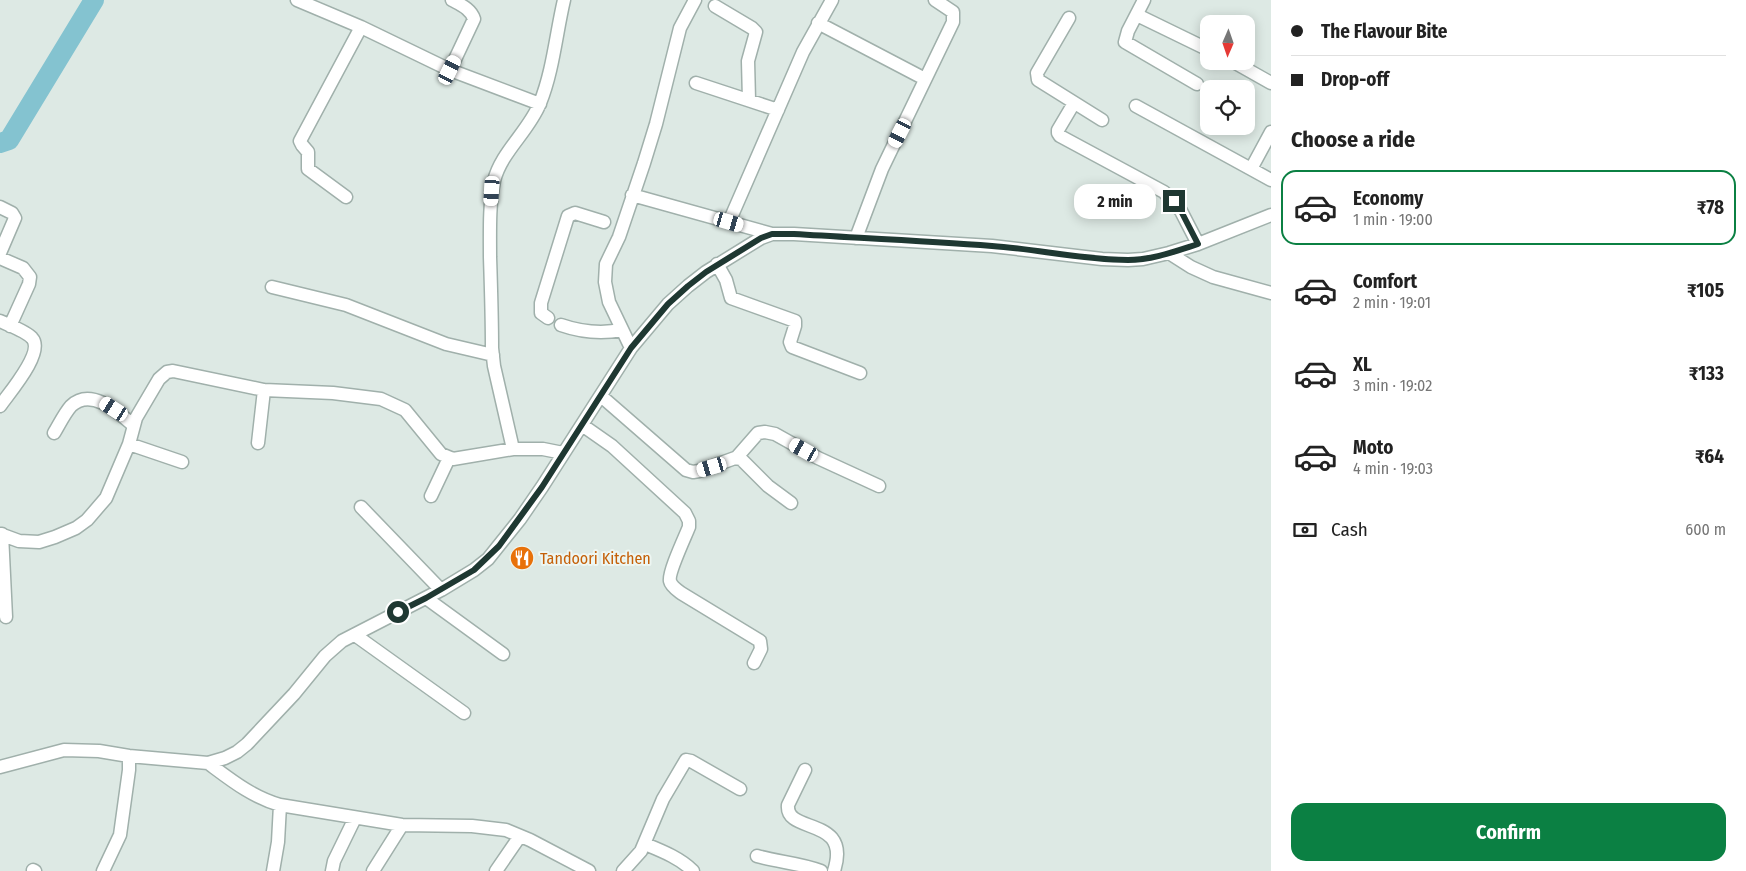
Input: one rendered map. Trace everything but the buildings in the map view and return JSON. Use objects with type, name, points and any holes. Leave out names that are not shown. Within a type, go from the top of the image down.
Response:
[{"type":"street","points":[[297,0],[450,70],[540,104]]},
{"type":"street","points":[[450,70],[473,23],[470,5],[452,0]]},
{"type":"street","points":[[513,449],[493,355],[490,232],[494,180],[502,162],[532,120],[540,104],[548,80],[564,0]]},
{"type":"street","points":[[631,348],[609,302],[604,282],[606,264],[619,237],[656,124],[680,28],[695,0]]},
{"type":"street","points":[[729,222],[800,59],[832,0]]},
{"type":"street","points":[[856,238],[882,169],[954,19],[953,12],[934,0]]},
{"type":"street","points":[[1144,0],[1125,42],[1197,84]]},
{"type":"street","points":[[715,6],[756,32],[748,61],[749,100]]},
{"type":"street","points":[[1137,15],[1200,46]]},
{"type":"street","points":[[1070,18],[1037,77],[1040,83],[1102,120]]},
{"type":"street","points":[[818,23],[925,79]]},
{"type":"street","points":[[346,197],[308,169],[308,152],[300,141],[361,28]]},
{"type":"street","points":[[1248,70],[1271,83]]},
{"type":"street","points":[[696,83],[778,110]]},
{"type":"street","points":[[1074,103],[1058,130],[1060,136],[1164,192],[1181,211],[1198,244]]},
{"type":"street","points":[[1136,106],[1271,180]]},
{"type":"street","points":[[1251,169],[1271,132]]},
{"type":"street","points":[[632,195],[772,234],[992,246],[1102,259],[1128,260],[1169,253],[1198,244],[1271,215]]},
{"type":"street","points":[[0,207],[12,213],[15,218],[0,254]]},
{"type":"street","points":[[548,318],[541,313],[541,303],[568,216],[575,213],[604,222]]},
{"type":"street","points":[[0,767],[64,750],[99,750],[129,756],[208,763],[237,752],[247,744],[294,694],[324,656],[342,641],[441,590],[474,570],[499,546],[542,487],[631,348],[675,297],[717,264],[761,238],[772,234]]},
{"type":"street","points":[[1169,253],[1191,268],[1213,277],[1271,293]]},
{"type":"street","points":[[0,258],[23,268],[30,277],[29,284],[5,323],[31,337],[35,343],[33,358],[0,406]]},
{"type":"street","points":[[717,264],[726,280],[731,298],[795,321],[790,342],[792,347],[860,373]]},
{"type":"street","points":[[272,287],[346,305],[446,344],[493,355]]},
{"type":"street","points":[[561,324],[572,329],[598,333],[622,330]]},
{"type":"street","points":[[6,617],[1,534],[19,541],[39,542],[76,528],[87,520],[106,498],[129,444],[133,425],[159,379],[167,372],[182,372],[264,390],[332,393],[381,399],[405,410],[441,454],[449,458],[472,457],[513,449],[542,449],[563,452]]},
{"type":"street","points":[[258,443],[264,390]]},
{"type":"street","points":[[601,396],[689,471],[693,472],[712,467],[737,458],[758,434],[769,432],[818,458],[879,486]]},
{"type":"street","points":[[54,433],[72,405],[86,400],[104,402],[133,425]]},
{"type":"street","points":[[582,425],[612,446],[686,513],[689,527],[672,570],[671,583],[680,593],[760,640],[760,648],[754,663]]},
{"type":"street","points":[[129,444],[182,462]]},
{"type":"street","points":[[431,496],[449,458]]},
{"type":"street","points":[[737,458],[744,461],[768,486],[791,503]]},
{"type":"street","points":[[361,507],[441,590]]},
{"type":"street","points":[[426,598],[503,654]]},
{"type":"street","points":[[355,634],[464,713]]},
{"type":"street","points":[[103,871],[120,835],[129,770],[129,756]]},
{"type":"street","points":[[622,871],[641,851],[663,799],[686,760],[691,760],[740,789]]},
{"type":"street","points":[[208,763],[252,794],[280,805],[402,825],[472,826],[506,830],[589,871]]},
{"type":"street","points":[[805,770],[788,806],[788,812],[792,818],[829,834],[834,839],[837,850],[837,862],[834,871]]},
{"type":"street","points":[[273,871],[278,842],[280,805]]},
{"type":"street","points":[[332,871],[334,861],[355,818]]},
{"type":"street","points":[[372,871],[402,825]]},
{"type":"street","points":[[496,871],[520,836]]},
{"type":"street","points":[[645,844],[664,851],[686,864],[693,871]]},
{"type":"street","points":[[757,856],[781,862],[801,864],[821,871]]},
{"type":"waterway","points":[[0,143],[9,140],[94,0]]},
{"type":"place","name":"Tandoori Kitchen","points":[[522,558]]},
{"type":"route","points":[[398,612],[463,577],[488,559],[520,519],[542,487],[563,452],[644,331],[668,304],[688,286],[717,264],[761,238],[772,234],[794,234],[992,246],[1102,259],[1143,259],[1198,244],[1174,201]]}]
